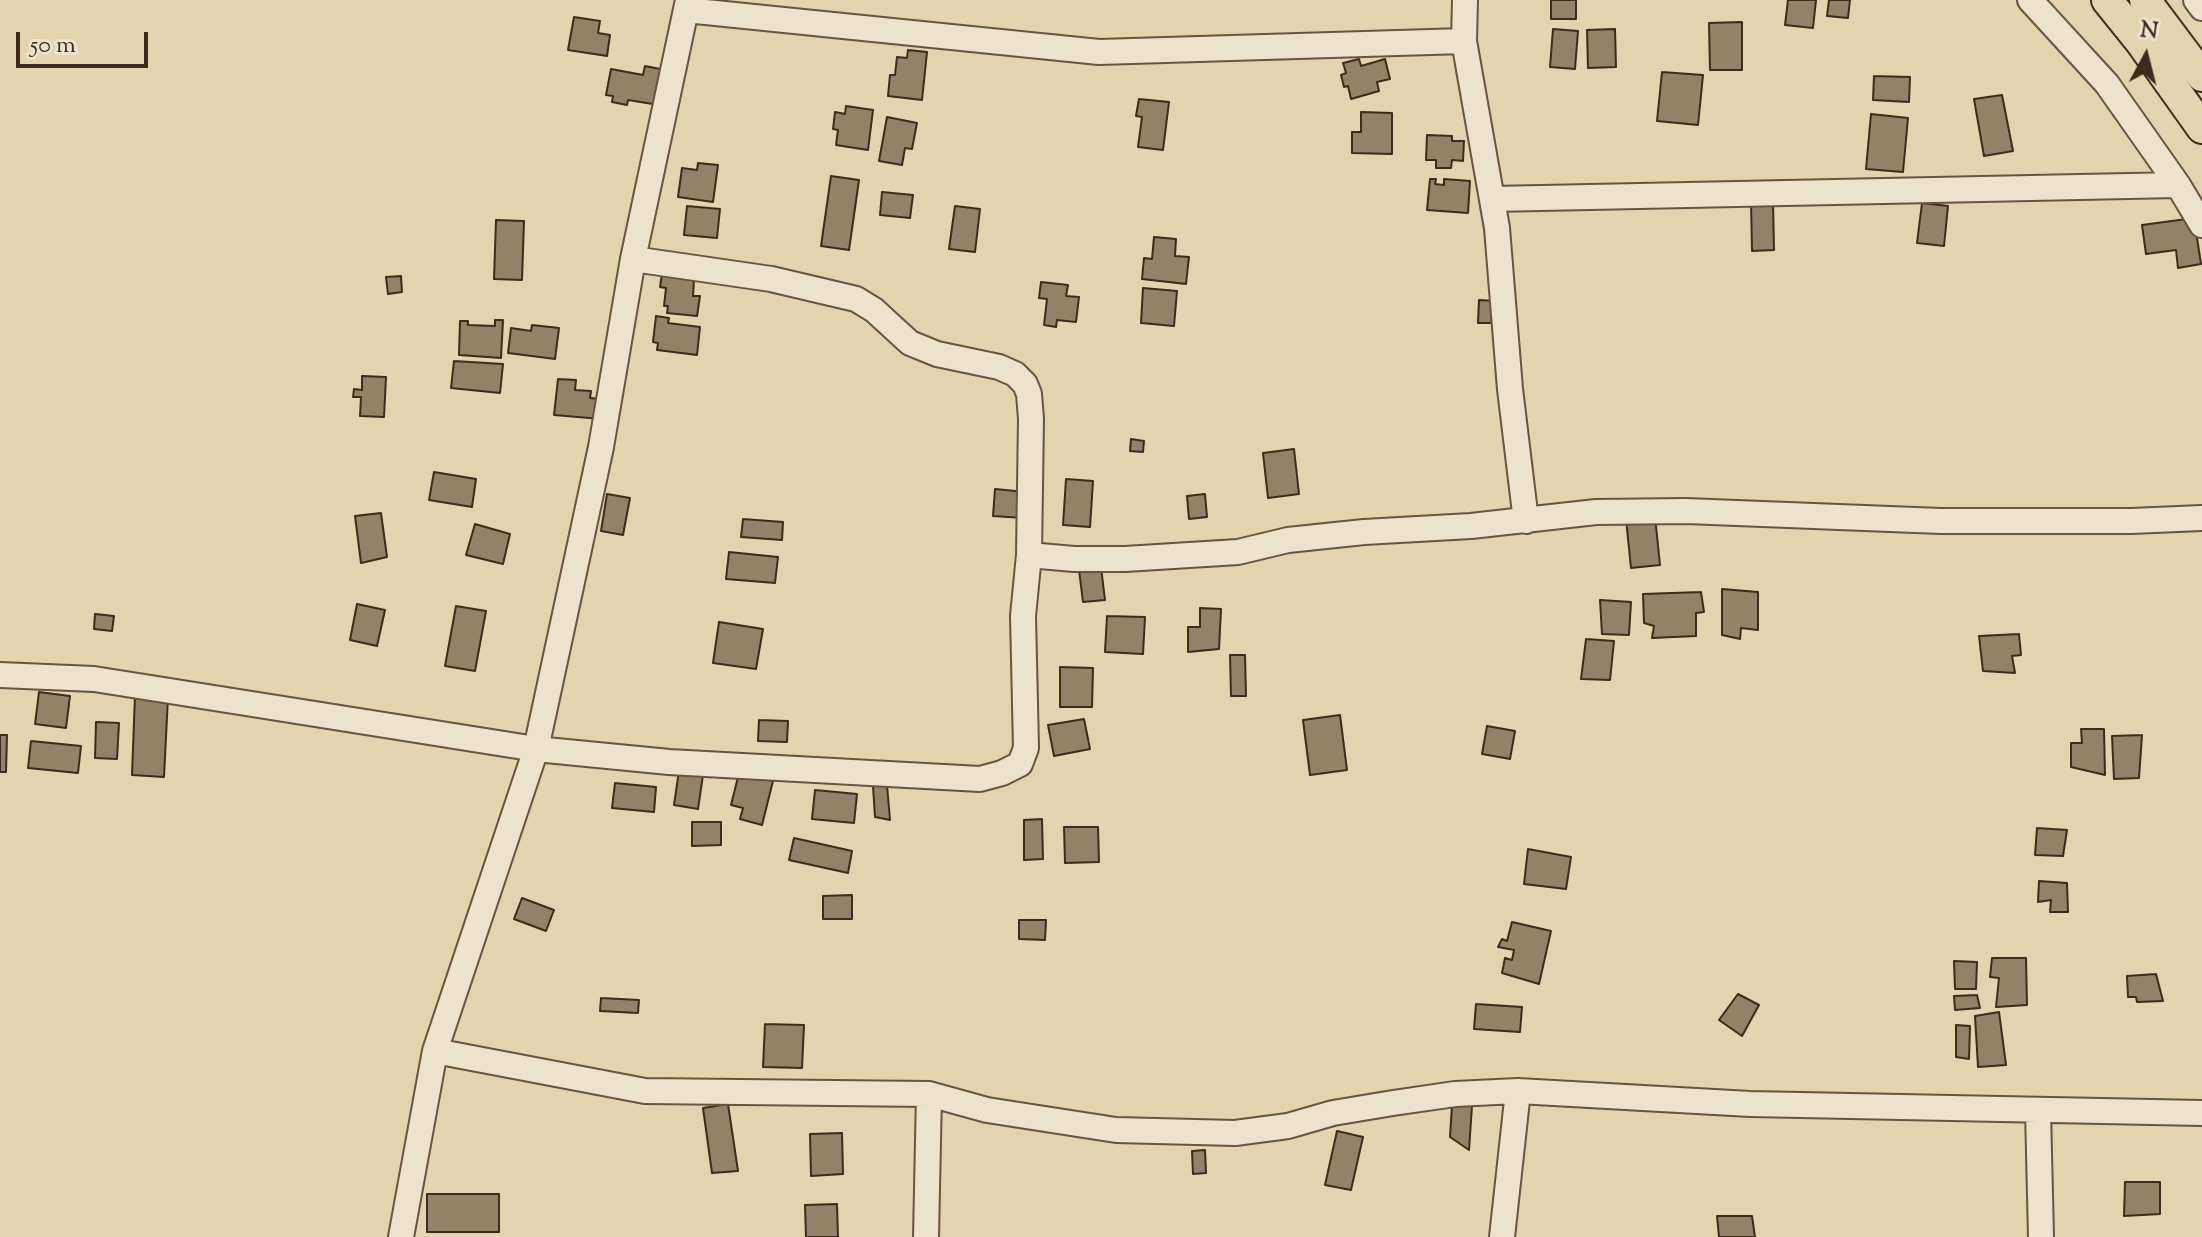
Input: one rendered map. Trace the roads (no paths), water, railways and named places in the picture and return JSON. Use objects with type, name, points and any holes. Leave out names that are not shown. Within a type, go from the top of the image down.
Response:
[{"type":"main road","points":[[2107,0],[2202,128]]},
{"type":"main road","points":[[2145,0],[2202,76]]},
{"type":"street","points":[[1465,0],[1464,41],[1492,199],[1526,521]]},
{"type":"street","points":[[2030,0],[2107,84],[2178,185],[2202,225]]},
{"type":"street","points":[[2196,0],[2202,8]]},
{"type":"street","points":[[401,1237],[435,1051],[536,749],[601,447],[633,259],[687,5],[1099,52],[1464,41]]},
{"type":"street","points":[[1492,199],[2178,185]]},
{"type":"street","points":[[0,675],[94,679],[536,749],[669,762],[980,779],[1020,764],[1026,748],[1023,616],[1029,555],[1031,419],[1025,384],[1015,374],[999,367],[937,354],[910,343],[874,310],[856,299],[771,279],[633,259]]},
{"type":"street","points":[[1029,555],[1125,559],[1238,552],[1288,540],[1526,521],[1596,512],[1686,511],[1941,521],[2202,518]]},
{"type":"street","points":[[435,1051],[645,1091],[929,1094],[987,1110],[1116,1130],[1235,1133],[1288,1126],[1333,1113],[1393,1103],[1455,1094],[1518,1091],[1750,1104],[2202,1113]]},
{"type":"street","points":[[1502,1237],[1518,1091]]},
{"type":"street","points":[[926,1237],[929,1094]]},
{"type":"street","points":[[2038,1110],[2041,1237]]}]
